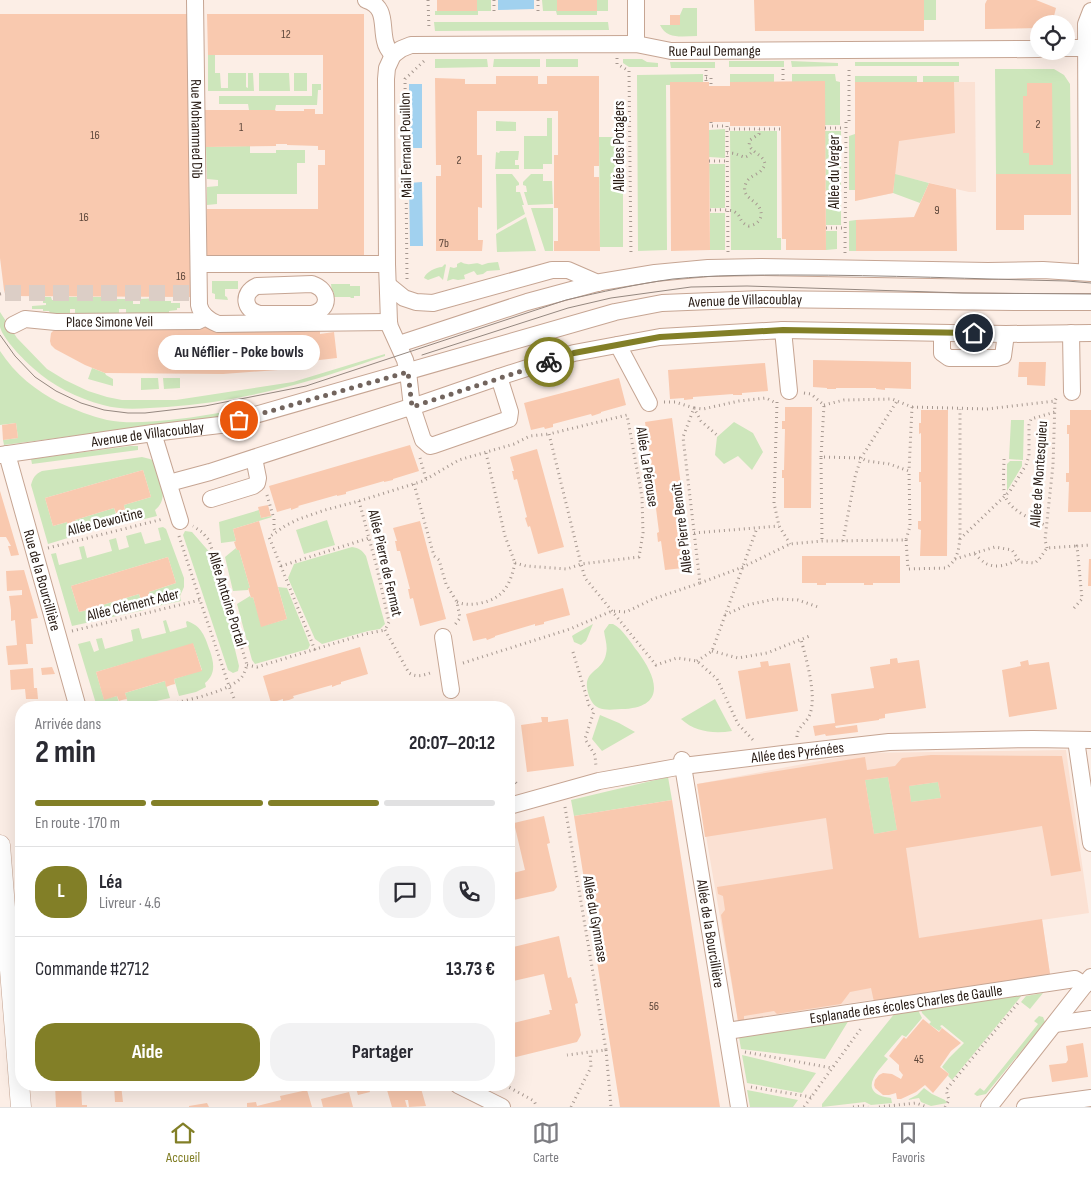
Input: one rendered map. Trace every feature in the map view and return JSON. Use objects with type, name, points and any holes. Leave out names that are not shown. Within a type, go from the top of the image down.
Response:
[{"type":"main road","points":[[0,845],[14,936],[15,960]]},
{"type":"main road","points":[[20,1091],[21,1107]]},
{"type":"street","name":"Rue Mohammed Dib","points":[[195,0],[199,260]]},
{"type":"street","points":[[366,0],[378,7],[384,26],[384,38],[393,55]]},
{"type":"street","points":[[636,0],[636,44]]},
{"type":"street","points":[[499,377],[510,412],[510,419],[430,446],[423,440],[412,407],[408,372],[399,344],[527,302],[598,283],[655,273],[708,268],[761,267],[988,271],[1043,270],[1089,273],[1086,24],[1091,11]]},
{"type":"street","name":"Rue Paul Demange","points":[[393,55],[411,45],[636,44],[671,51],[1030,49]]},
{"type":"street","points":[[1075,48],[1086,48]]},
{"type":"street","name":"Mail Fernand Pouillon","points":[[393,55],[386,79],[386,264],[389,322],[399,344]]},
{"type":"street","points":[[206,317],[202,314],[195,293],[199,260],[386,264]]},
{"type":"street","points":[[388,285],[404,298],[416,302],[433,303],[552,270],[568,270],[598,283]]},
{"type":"street","name":"Avenue de Villacoublay","points":[[4,455],[220,425],[615,312],[662,303],[762,299],[1091,302]]},
{"type":"street","name":"Place Simone Veil","points":[[13,325],[25,320],[56,322],[198,322],[206,317],[218,324],[389,322]]},
{"type":"street","points":[[783,330],[789,391]]},
{"type":"street","points":[[169,483],[254,458],[574,353],[660,337],[783,330],[1006,334],[1091,333]]},
{"type":"street","points":[[942,333],[942,353],[949,358],[997,358],[1003,356],[1006,334]]},
{"type":"street","points":[[1071,333],[1072,392]]},
{"type":"street","points":[[618,345],[649,403]]},
{"type":"street","points":[[153,433],[180,521]]},
{"type":"street","name":"Rue de la Bourcillière","points":[[4,455],[35,552],[76,701]]},
{"type":"street","points":[[211,499],[253,486],[257,483],[258,478],[254,458]]},
{"type":"street","points":[[443,637],[452,690]]},
{"type":"street","name":"Allée des Pyrénées","points":[[515,804],[599,781],[682,763],[888,742],[1033,739],[1083,740]]},
{"type":"street","points":[[1083,740],[1091,843]]},
{"type":"street","name":"Allée de la Bourcillière","points":[[682,763],[739,1107]]},
{"type":"street","name":"Esplanade des écoles Charles de Gaulle","points":[[727,1031],[1075,979],[1088,981]]},
{"type":"street","points":[[990,1107],[1088,981]]},
{"type":"street","points":[[1055,1024],[1091,1019]]},
{"type":"street","points":[[469,1091],[494,1105]]},
{"type":"street","points":[[1025,1107],[1091,1098]]},
{"type":"path","name":"Mail Fernand Pouillon","points":[[388,285],[402,284],[406,282],[407,278],[405,79],[428,57],[428,0]]},
{"type":"path","points":[[494,0],[494,11]]},
{"type":"path","points":[[538,0],[538,11]]},
{"type":"path","name":"Allée des Potagers","points":[[618,44],[617,64],[629,71],[631,256]]},
{"type":"path","name":"Allée du Verger","points":[[845,268],[846,122],[849,122],[849,50]]},
{"type":"path","points":[[783,69],[783,82]]},
{"type":"path","points":[[706,70],[706,80],[711,78],[711,86]]},
{"type":"path","points":[[711,122],[711,126],[728,126],[728,250]]},
{"type":"path","points":[[825,128],[846,128]]},
{"type":"path","points":[[710,210],[736,212],[741,222],[746,226],[752,226],[760,218],[760,207],[748,197],[745,190],[747,181],[762,171],[765,164],[762,158],[750,148],[749,142],[759,134],[759,129]]},
{"type":"path","points":[[727,130],[781,129]]},
{"type":"path","points":[[728,153],[746,157],[753,151]]},
{"type":"path","points":[[709,161],[727,160]]},
{"type":"path","points":[[826,228],[845,228]]},
{"type":"path","points":[[0,294],[5,293]]},
{"type":"path","points":[[790,544],[779,526],[774,502],[776,403],[789,391],[811,394],[824,405],[820,457],[822,541]]},
{"type":"path","name":"Allée de Montesquieu","points":[[1047,548],[1045,540],[1053,465],[1055,401],[1056,396],[1060,393],[1072,392]]},
{"type":"path","points":[[694,408],[703,409],[739,401],[766,398],[776,403]]},
{"type":"path","name":"Allée de Montesquieu","points":[[824,405],[844,400],[892,399],[912,407],[987,409],[1055,401]]},
{"type":"path","points":[[843,541],[855,477],[861,458],[897,401]]},
{"type":"path","points":[[912,407],[909,471],[910,526],[906,540],[908,569],[946,568],[955,559],[957,554],[959,540],[960,409]]},
{"type":"path","points":[[694,408],[701,420],[718,436]]},
{"type":"path","name":"Allée Pierre Benoît","points":[[385,630],[409,672],[418,676],[570,630],[612,611],[626,612],[653,599],[700,583],[683,437],[694,408]]},
{"type":"path","points":[[959,540],[1010,491],[1028,460],[1029,425],[1031,419],[1055,412]]},
{"type":"path","name":"Allée La Pérouse","points":[[549,434],[627,415],[642,497],[643,533],[639,557],[581,564]]},
{"type":"path","points":[[549,434],[584,578],[659,669]]},
{"type":"path","name":"Allée Pierre de Fermat","points":[[281,566],[270,537],[299,519],[423,481],[459,460],[514,444],[530,436],[549,434]]},
{"type":"path","points":[[457,602],[466,605],[477,604],[491,601],[500,596],[512,576],[515,563],[505,536],[486,453]]},
{"type":"path","points":[[820,457],[861,458],[867,461],[889,464],[909,471]]},
{"type":"path","points":[[1004,459],[1005,496],[1010,504],[1025,516],[1047,526]]},
{"type":"path","points":[[257,483],[267,495],[274,518],[276,533]]},
{"type":"path","points":[[414,484],[434,556],[439,560],[446,584],[457,602],[460,618],[443,637]]},
{"type":"path","name":"Allée Pierre de Fermat","points":[[359,501],[390,622],[385,630]]},
{"type":"path","name":"Allée Dewoitine","points":[[35,552],[162,519],[180,521]]},
{"type":"path","name":"Allée Antoine Portal","points":[[229,686],[240,679],[245,673],[247,665],[209,540],[202,532],[180,521],[178,528],[179,536],[229,686],[235,701]]},
{"type":"path","points":[[694,533],[779,526]]},
{"type":"path","points":[[697,661],[712,651],[757,528]]},
{"type":"path","points":[[315,650],[281,566],[369,538]]},
{"type":"path","points":[[700,583],[743,567],[790,544],[822,541],[906,540]]},
{"type":"path","points":[[955,559],[995,547],[1012,550],[1020,562],[1035,563],[1047,548],[1091,545]]},
{"type":"path","points":[[1074,608],[1082,599],[1077,546]]},
{"type":"path","points":[[975,554],[986,564],[996,566],[1012,564],[1018,559]]},
{"type":"path","points":[[515,563],[526,566],[567,569],[581,564]]},
{"type":"path","points":[[725,615],[746,605],[775,599],[798,600],[818,607]]},
{"type":"path","name":"Allée Clément Ader","points":[[72,632],[200,600]]},
{"type":"path","points":[[247,665],[257,667],[365,634],[385,630]]},
{"type":"path","points":[[712,651],[738,658],[766,653],[812,635]]},
{"type":"path","points":[[797,752],[797,732],[810,715],[812,698],[802,639]]},
{"type":"path","points":[[573,652],[589,705],[594,711],[586,739],[595,755],[599,781]]},
{"type":"path","points":[[656,665],[677,658],[697,661],[717,680],[738,724],[762,749],[763,756]]},
{"type":"path","points":[[180,701],[229,686]]},
{"type":"path","name":"Allée du Gymnase","points":[[562,791],[606,1050],[611,1107]]},
{"type":"path","points":[[945,1107],[949,1100],[946,1090],[1032,985]]},
{"type":"path","points":[[804,1107],[876,1008]]},
{"type":"path","points":[[730,1049],[832,1068]]},
{"type":"path","points":[[567,1055],[606,1050]]},
{"type":"path","points":[[571,1107],[590,1067],[590,1052]]},
{"type":"path","points":[[736,1084],[811,1097]]},
{"type":"path","points":[[515,1091],[534,1101],[536,1107]]},
{"type":"path","points":[[879,1107],[916,1103],[927,1107]]},
{"type":"path","points":[[853,1107],[868,1107]]},
{"type":"shaded area","points":[[855,82],[975,82],[976,192],[896,175],[893,193],[855,201]]},
{"type":"shaded area","points":[[1066,750],[1089,913],[1042,920],[1050,974],[738,1021],[697,784],[862,753]]},
{"type":"green space","points":[[477,0],[491,0],[491,11],[478,11],[478,15],[435,15],[435,11],[477,11]]},
{"type":"green space","points":[[542,0],[557,0],[557,11],[596,11],[597,0],[608,0],[608,11],[597,11],[597,15],[557,15],[556,11],[543,11]]},
{"type":"green space","points":[[924,0],[936,0],[936,20],[924,20]]},
{"type":"green space","points":[[683,8],[697,8],[697,36],[671,35],[663,30],[660,25],[680,25],[680,15]]},
{"type":"green space","points":[[434,22],[608,22],[609,30],[435,31]]},
{"type":"green space","points":[[208,55],[215,55],[215,73],[220,73],[221,88],[228,88],[228,73],[246,73],[246,87],[248,88],[248,73],[253,73],[254,91],[208,91]]},
{"type":"green space","points":[[435,59],[487,59],[488,67],[435,68]]},
{"type":"green space","points":[[494,59],[540,59],[540,67],[493,67]]},
{"type":"green space","points":[[546,59],[578,59],[578,67],[546,67]]},
{"type":"green space","points":[[623,59],[642,59],[647,62],[658,63],[658,67],[629,67],[623,63]]},
{"type":"green space","points":[[729,61],[784,61],[784,67],[729,67]]},
{"type":"green space","points":[[791,61],[838,63],[838,66],[792,67]]},
{"type":"green space","points":[[670,62],[715,62],[715,68],[671,68]]},
{"type":"green space","points":[[855,62],[959,62],[959,66],[855,66]]},
{"type":"green space","points":[[995,69],[1054,69],[1064,75],[1070,84],[1071,174],[996,174]]},
{"type":"green space","points":[[259,73],[289,73],[290,91],[259,91]]},
{"type":"green space","points":[[294,73],[307,73],[307,91],[294,91]]},
{"type":"green space","points":[[703,74],[703,82],[670,82],[670,85],[666,85],[667,250],[638,251],[637,75]]},
{"type":"green space","points":[[730,74],[774,74],[774,82],[730,82]]},
{"type":"green space","points":[[792,74],[835,74],[836,81],[840,82],[840,125],[825,125],[792,82]]},
{"type":"green space","points":[[855,76],[917,76],[917,82],[855,82]]},
{"type":"green space","points":[[923,76],[959,76],[959,82],[923,82]]},
{"type":"green space","points":[[312,84],[321,84],[321,90],[318,90],[317,105],[276,105],[275,110],[249,110],[248,104],[219,104],[219,96],[312,96]]},
{"type":"green space","points":[[547,118],[552,118],[552,164],[543,164],[543,169],[524,169],[524,136],[547,136]]},
{"type":"green space","points":[[496,121],[516,122],[516,131],[496,131]]},
{"type":"green space","points":[[725,129],[725,158],[709,157],[709,130]]},
{"type":"green space","points":[[730,131],[777,131],[777,238],[781,238],[781,250],[731,250]]},
{"type":"green space","points":[[825,131],[841,131],[841,225],[826,225]]},
{"type":"green space","points":[[855,134],[855,190],[849,190],[849,136]]},
{"type":"green space","points":[[599,137],[623,137],[623,247],[600,247]]},
{"type":"green space","points":[[250,146],[250,153],[276,153],[276,150],[305,150],[305,163],[297,163],[297,194],[217,194],[217,204],[207,205],[207,187],[218,186],[218,180],[207,179],[206,147]]},
{"type":"green space","points":[[500,151],[519,151],[518,160],[515,160],[515,165],[519,165],[519,169],[495,169],[496,152],[499,153]]},
{"type":"green space","points":[[709,164],[725,164],[725,208],[710,208]]},
{"type":"green space","points":[[496,174],[512,174],[519,183],[516,186],[516,192],[520,192],[525,214],[497,230]]},
{"type":"green space","points":[[531,174],[543,174],[543,181],[552,181],[553,204],[528,205],[524,192],[527,192],[526,186],[523,185],[523,182]]},
{"type":"green space","points":[[895,174],[929,183],[920,203],[893,193]]},
{"type":"green space","points":[[531,208],[553,208],[553,251],[545,251]]},
{"type":"green space","points":[[710,213],[725,213],[725,250],[710,250]]},
{"type":"green space","points":[[526,217],[536,251],[497,252],[496,234]]},
{"type":"green space","points":[[856,220],[856,251],[849,251],[849,221]]},
{"type":"green space","points":[[826,231],[837,231],[837,249],[826,250]]},
{"type":"green space","points":[[461,262],[482,265],[498,262],[500,270],[487,271],[477,275],[474,271],[464,275],[465,279],[447,281],[450,267],[457,267],[457,264]]},
{"type":"green space","points":[[445,264],[443,280],[439,276],[428,280],[424,278],[429,272]]},
{"type":"green space","points":[[212,281],[238,281],[238,289],[225,289],[225,296],[228,300],[215,299],[215,294],[212,293]]},
{"type":"green space","points":[[331,284],[360,286],[360,296],[354,296],[354,298],[334,297]]},
{"type":"green space","points":[[33,297],[51,297],[52,300],[69,300],[69,297],[102,297],[103,301],[133,299],[133,304],[140,304],[140,299],[159,298],[160,301],[180,303],[180,308],[169,311],[169,316],[126,314],[126,309],[119,309],[119,316],[75,315],[75,309],[70,309],[70,315],[61,315],[61,313],[43,311],[43,309],[32,309],[32,306],[46,305],[43,301],[34,301]]},
{"type":"green space","points":[[0,312],[17,338],[47,369],[88,391],[122,400],[176,400],[293,382],[385,354],[385,356],[306,382],[247,396],[183,406],[118,408],[75,395],[57,386],[41,374],[19,355],[5,337],[0,327]]},
{"type":"green space","points":[[0,351],[19,374],[43,393],[71,408],[107,420],[130,422],[161,421],[204,416],[263,405],[244,413],[4,445],[3,440],[18,438],[16,423],[0,425]]},
{"type":"green space","points":[[92,368],[105,373],[113,379],[113,386],[88,379]]},
{"type":"green space","points":[[141,378],[158,378],[159,389],[141,390]]},
{"type":"green space","points":[[163,378],[180,378],[180,388],[164,389]]},
{"type":"green space","points":[[1011,420],[1024,420],[1023,460],[1009,459]]},
{"type":"green space","points":[[734,422],[753,433],[763,452],[752,470],[738,456],[724,464],[715,455],[717,437]]},
{"type":"green space","points":[[138,446],[138,450],[32,464],[31,459]]},
{"type":"green space","points":[[142,457],[154,461],[162,487],[162,499],[160,505],[155,510],[157,516],[128,523],[124,505],[151,497],[143,470],[45,498],[53,526],[67,522],[71,537],[48,544],[31,485],[36,475],[42,471]]},
{"type":"green space","points":[[1010,461],[1022,461],[1022,466],[1007,491],[1007,464]]},
{"type":"green space","points":[[114,508],[119,524],[80,534],[75,520]]},
{"type":"green space","points":[[259,510],[261,518],[272,517],[233,529],[236,541],[221,543],[219,522]]},
{"type":"green space","points":[[327,520],[335,545],[304,554],[296,530]]},
{"type":"green space","points":[[163,527],[166,529],[184,578],[184,587],[180,596],[181,601],[153,607],[149,592],[176,583],[168,557],[71,586],[79,612],[91,609],[95,621],[72,626],[51,554],[56,553],[59,565],[82,559],[79,547],[84,546],[87,558],[112,551],[109,540],[116,538],[119,550],[129,547],[126,536],[141,532],[145,544],[161,540],[158,528]]},
{"type":"green space","points":[[185,531],[192,532],[212,555],[239,666],[238,671],[233,673],[228,670],[183,535]]},
{"type":"green space","points":[[352,547],[357,548],[366,556],[385,624],[380,629],[322,644],[315,639],[288,578],[294,564]]},
{"type":"green space","points":[[236,548],[239,550],[250,588],[248,590],[233,591],[225,557]]},
{"type":"green space","points":[[278,587],[287,588],[310,645],[308,649],[255,664],[252,660],[237,604],[250,596],[251,598],[253,597],[262,626],[287,619]]},
{"type":"green space","points":[[139,594],[144,610],[103,619],[99,606]]},
{"type":"green space","points":[[166,620],[170,632],[187,627],[187,621],[200,629],[210,651],[213,664],[211,676],[205,683],[206,687],[196,692],[179,696],[174,679],[202,670],[193,644],[96,672],[104,699],[117,696],[118,701],[95,701],[78,644],[90,641],[94,652],[99,650],[96,639],[102,638],[105,649],[133,641],[131,630],[139,628],[142,639],[166,633],[163,621]]},
{"type":"green space","points":[[593,624],[586,641],[581,645],[574,642],[572,636]]},
{"type":"green space","points":[[609,624],[617,626],[626,636],[644,661],[653,679],[654,688],[652,696],[648,702],[639,707],[602,709],[594,705],[589,696],[587,681],[589,676],[604,660],[607,648],[604,631]]},
{"type":"green space","points":[[165,681],[170,698],[156,701],[127,701],[125,693]]},
{"type":"green space","points":[[715,699],[732,731],[705,731],[692,727],[681,719]]},
{"type":"green space","points":[[600,715],[635,732],[602,751],[592,739]]},
{"type":"green space","points":[[668,777],[672,800],[574,816],[571,800]]},
{"type":"green space","points":[[888,777],[897,830],[874,834],[865,780]]},
{"type":"green space","points":[[938,782],[941,798],[911,802],[909,786]]},
{"type":"green space","points":[[1043,993],[1030,1009],[1021,1002],[1026,996]]},
{"type":"green space","points":[[1023,994],[952,1080],[942,1067],[964,1043],[942,1025],[939,1031],[929,1024],[931,1022],[921,1010]]},
{"type":"green space","points":[[918,1010],[922,1018],[906,1037],[902,1035],[884,1056],[888,1059],[877,1072],[872,1082],[874,1091],[880,1096],[891,1098],[892,1103],[871,1105],[865,1102],[822,1107],[822,1104],[895,1013]]},
{"type":"green space","points":[[1039,1016],[1043,1017],[1045,1022],[986,1094],[977,1096],[974,1094],[980,1088],[984,1091],[1038,1024],[1034,1021]]},
{"type":"green space","points":[[849,1020],[825,1059],[741,1049],[739,1037]]},
{"type":"green space","points":[[742,1055],[816,1073],[802,1093],[747,1083]]},
{"type":"green space","points":[[924,1088],[947,1103],[931,1106],[921,1102],[919,1098],[907,1100],[917,1095]]},
{"type":"green space","points":[[747,1090],[798,1100],[793,1107],[750,1107]]},
{"type":"water","points":[[498,0],[534,0],[534,9],[498,10]]},
{"type":"water","points":[[409,84],[422,84],[422,148],[409,148]]},
{"type":"water","points":[[422,182],[423,246],[410,246],[409,183]]},
{"type":"building","points":[[437,0],[477,0],[477,11],[437,11]]},
{"type":"building","points":[[557,0],[597,0],[597,11],[557,11]]},
{"type":"building","points":[[754,0],[924,0],[924,31],[755,31]]},
{"type":"building","points":[[987,0],[1036,0],[1056,8],[1054,15],[1030,15],[1030,28],[985,29],[985,4]]},
{"type":"building","points":[[0,14],[188,14],[191,297],[6,296],[0,258]]},
{"type":"building","points":[[207,14],[364,14],[364,256],[207,256],[207,209],[318,209],[318,165],[325,165],[325,150],[318,150],[318,146],[287,144],[276,144],[276,146],[206,147],[205,110],[304,111],[304,109],[315,109],[315,114],[323,114],[323,55],[208,55]]},
{"type":"building","points":[[670,15],[680,15],[680,25],[670,25]]},
{"type":"building","points":[[496,76],[538,76],[538,84],[547,84],[547,76],[599,76],[599,166],[594,166],[594,177],[599,177],[600,251],[554,251],[554,241],[558,241],[558,208],[554,208],[554,155],[558,155],[558,111],[477,111],[477,155],[482,155],[482,208],[478,207],[478,240],[483,240],[482,251],[436,251],[436,176],[441,176],[441,165],[436,165],[435,78],[465,79],[465,84],[496,84]]},
{"type":"building","points":[[825,81],[826,250],[786,250],[786,239],[782,239],[781,126],[730,126],[730,122],[709,122],[710,250],[671,251],[670,82],[709,82],[709,86],[730,86],[730,82]]},
{"type":"building","points":[[855,82],[954,82],[955,133],[899,141],[893,193],[855,201]]},
{"type":"building","points":[[1027,83],[1052,83],[1053,165],[1029,165],[1029,153],[1023,153],[1023,96],[1027,96]]},
{"type":"building","points":[[996,174],[1071,174],[1071,215],[1024,215],[1024,230],[996,230]]},
{"type":"building","points":[[929,183],[956,189],[957,251],[856,251],[856,220],[914,217]]},
{"type":"building","points":[[320,327],[320,334],[334,332],[337,358],[311,361],[312,366],[300,368],[223,374],[105,373],[55,349],[50,341],[51,333],[60,328]]},
{"type":"building","points":[[813,360],[911,362],[911,389],[827,389],[813,387]]},
{"type":"building","points":[[1019,362],[1046,362],[1045,386],[1027,385],[1027,377],[1018,377]]},
{"type":"building","points":[[765,363],[768,391],[742,393],[742,395],[693,397],[693,399],[684,400],[684,398],[670,399],[668,370]]},
{"type":"building","points":[[619,378],[626,405],[592,416],[591,414],[553,424],[553,427],[531,430],[524,403]]},
{"type":"building","points":[[785,407],[812,407],[811,508],[784,508],[784,478],[782,478],[782,470],[784,470],[785,429],[782,429],[782,421],[785,421]]},
{"type":"building","points":[[921,410],[948,410],[947,556],[920,556],[921,530],[918,529],[918,521],[921,521],[921,482],[919,482],[919,472],[921,472],[921,433],[919,434],[919,423],[921,423]]},
{"type":"building","points":[[1070,410],[1091,410],[1091,512],[1068,512],[1069,482],[1066,482],[1066,473],[1069,473],[1069,434],[1067,434],[1067,425],[1070,425]]},
{"type":"building","points":[[672,418],[692,567],[665,570],[661,541],[658,542],[657,533],[659,532],[654,493],[652,493],[651,484],[653,484],[648,444],[645,445],[644,436],[647,436],[645,422]]},
{"type":"building","points":[[16,423],[18,438],[3,440],[2,425]]},
{"type":"building","points":[[410,445],[419,471],[346,492],[346,494],[298,506],[291,510],[291,508],[277,512],[269,486]]},
{"type":"building","points":[[537,449],[564,547],[538,554],[530,526],[528,527],[525,518],[527,517],[517,479],[514,480],[512,471],[514,471],[510,457]]},
{"type":"building","points":[[143,470],[151,497],[124,505],[125,510],[116,513],[114,508],[75,520],[77,524],[72,526],[68,527],[67,522],[53,526],[45,498]]},
{"type":"building","points":[[0,491],[19,555],[11,556],[8,546],[11,546],[6,537],[0,537]]},
{"type":"building","points":[[268,505],[271,516],[261,518],[258,507]]},
{"type":"building","points":[[259,521],[287,619],[261,627],[253,597],[251,598],[248,588],[250,588],[239,550],[237,550],[234,542],[236,541],[233,529]]},
{"type":"building","points":[[420,521],[446,619],[420,626],[413,598],[410,599],[408,589],[410,589],[400,551],[397,551],[395,541],[397,541],[393,528]]},
{"type":"building","points":[[802,556],[900,556],[900,583],[864,585],[864,583],[826,583],[826,585],[817,585],[817,583],[802,583]]},
{"type":"building","points":[[168,557],[176,583],[149,592],[150,597],[141,600],[139,594],[99,606],[101,612],[93,614],[91,609],[79,612],[71,586]]},
{"type":"building","points":[[1089,559],[1091,559],[1091,586],[1088,586]]},
{"type":"building","points":[[24,570],[38,618],[31,619],[33,644],[26,644],[28,664],[8,665],[6,646],[17,645],[15,620],[11,621],[9,596],[22,595],[22,590],[7,591],[6,571]]},
{"type":"building","points":[[563,588],[570,615],[544,622],[544,624],[535,626],[535,624],[495,636],[487,640],[486,638],[473,641],[466,614]]},
{"type":"building","points":[[193,643],[202,671],[174,679],[175,684],[166,687],[165,681],[125,693],[127,699],[119,701],[117,696],[104,700],[96,672]]},
{"type":"building","points":[[360,647],[368,674],[341,682],[341,684],[332,687],[332,685],[293,696],[294,698],[283,701],[283,699],[270,701],[263,676]]},
{"type":"building","points":[[897,658],[898,663],[919,660],[926,708],[885,714],[885,718],[879,720],[835,726],[836,728],[857,725],[858,732],[815,736],[813,726],[835,723],[831,694],[874,688],[870,667],[890,664],[890,659]]},
{"type":"building","points":[[1028,660],[1029,665],[1049,662],[1057,709],[1009,717],[1002,670],[1021,666],[1020,662]]},
{"type":"building","points":[[768,661],[769,666],[790,663],[798,711],[746,719],[738,671],[761,667],[760,662]]},
{"type":"building","points":[[52,667],[55,674],[42,675],[41,668]]},
{"type":"building","points":[[33,668],[34,688],[37,688],[38,699],[26,699],[25,689],[11,690],[10,670]]},
{"type":"building","points":[[541,717],[548,717],[548,722],[568,719],[574,766],[527,772],[521,725],[542,722]]},
{"type":"building","points":[[931,755],[1062,756],[1081,871],[1051,876],[1042,826],[906,848],[919,938],[1042,919],[1050,974],[874,1002],[871,988],[850,992],[841,1004],[777,1014],[774,1011],[744,1016],[744,1020],[738,1021],[721,915],[725,910],[723,896],[718,894],[717,887],[833,869],[826,818],[705,837],[697,784],[865,757],[867,770],[895,766],[902,758]],"holes":[[[888,777],[897,830],[874,834],[865,780]],[[938,782],[941,798],[911,802],[909,786]]]},
{"type":"building","points":[[672,800],[720,1107],[620,1107],[574,816]]},
{"type":"building","points":[[544,816],[550,843],[547,844],[557,887],[554,891],[515,900],[515,872],[525,870],[515,823]]},
{"type":"building","points":[[559,936],[568,978],[571,977],[578,1003],[575,1004],[581,1035],[577,1042],[515,1057],[515,1023],[550,1014],[549,1010],[552,1010],[544,974],[515,981],[515,947]]},
{"type":"building","points":[[923,1019],[939,1032],[942,1028],[961,1043],[951,1051],[940,1067],[949,1074],[933,1093],[925,1085],[916,1092],[901,1099],[897,1099],[896,1093],[883,1095],[875,1088],[875,1080],[883,1073],[892,1074],[901,1079],[903,1075],[899,1070],[899,1065],[889,1056],[904,1037],[906,1039]]},
{"type":"building","points":[[1083,1043],[1088,1077],[1052,1082],[1049,1065],[1066,1063],[1068,1060],[1066,1046]]},
{"type":"building","points":[[55,1091],[81,1091],[82,1105],[87,1105],[87,1107],[56,1107]]},
{"type":"building","points":[[114,1091],[122,1091],[123,1102],[115,1102]]},
{"type":"building","points":[[307,1091],[312,1107],[247,1107],[247,1103],[256,1102],[257,1106],[281,1100],[280,1096]]},
{"type":"building","points":[[357,1091],[370,1091],[370,1092],[358,1095]]},
{"type":"building","points":[[387,1091],[422,1091],[426,1106],[409,1107],[408,1100],[405,1100],[407,1107],[392,1107]]},
{"type":"building","points":[[349,1092],[353,1107],[323,1107],[321,1099]]},
{"type":"building","points":[[207,1103],[209,1107],[189,1107],[189,1106]]},
{"type":"tunnel","points":[[5,293],[191,293]]},
{"type":"tram line","points":[[0,335],[15,356],[35,377],[56,391],[81,403],[104,410],[145,413],[205,406],[306,386],[566,300],[673,279],[829,275],[1091,283]]},
{"type":"tram line","points":[[422,355],[568,308],[611,298],[691,287],[747,286],[963,293],[1091,294]]},
{"type":"way so far","points":[[239,420],[408,372],[412,407],[549,362]]},
{"type":"place","name":"Au Néflier - Poke bowls","points":[[239,420]]},
{"type":"route","points":[[549,362],[574,353],[660,337],[783,330],[974,333]]}]
